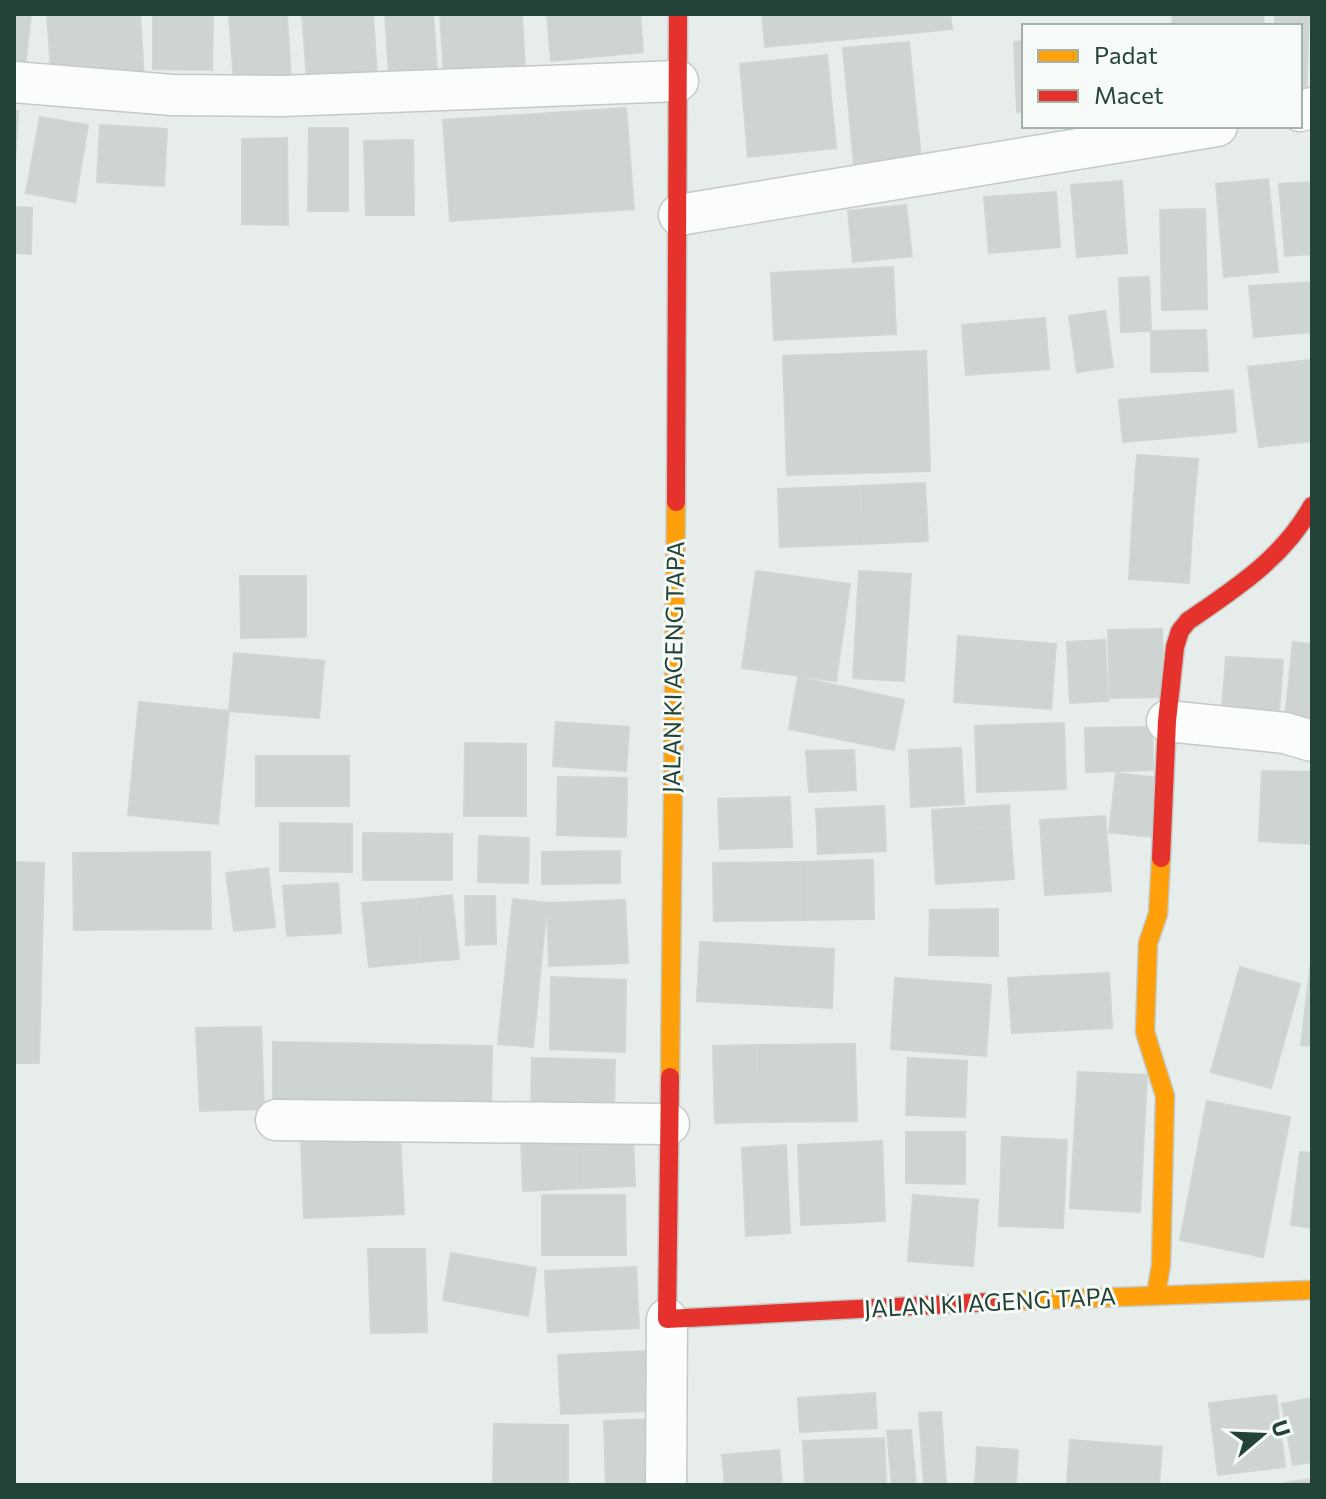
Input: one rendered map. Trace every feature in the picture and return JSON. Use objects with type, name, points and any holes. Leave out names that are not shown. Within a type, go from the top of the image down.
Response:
[{"type":"street","name":"JALAN KI AGENG TAPA","points":[[666,1485],[679,215],[678,14]]},
{"type":"street","points":[[14,82],[172,95],[282,96],[678,81]]},
{"type":"street","points":[[679,215],[1205,128]]},
{"type":"street","points":[[1156,1294],[1161,1265],[1165,1096],[1145,1032],[1148,943],[1158,914],[1167,721],[1175,647],[1180,631],[1188,621],[1252,576],[1281,550],[1298,531],[1312,506]]},
{"type":"street","points":[[1167,721],[1285,733],[1312,741]]},
{"type":"street","points":[[276,1120],[669,1124]]},
{"type":"street","name":"JALAN KI AGENG TAPA","points":[[667,1355],[1156,1294],[1312,1290]]},
{"type":"building","points":[[14,14],[31,14],[25,67],[14,65]]},
{"type":"building","points":[[47,14],[140,14],[144,78],[52,84]]},
{"type":"building","points":[[153,14],[213,14],[212,70],[153,69]]},
{"type":"building","points":[[229,14],[287,14],[291,80],[234,83]]},
{"type":"building","points":[[302,14],[373,14],[377,77],[307,81]]},
{"type":"building","points":[[385,14],[433,14],[437,70],[389,73]]},
{"type":"building","points":[[440,14],[522,14],[525,70],[444,75]]},
{"type":"building","points":[[547,14],[640,14],[643,52],[551,61]]},
{"type":"building","points":[[762,14],[950,14],[952,29],[765,47]]},
{"type":"building","points":[[1172,14],[1263,14],[1264,24],[1173,24]]},
{"type":"building","points":[[1275,14],[1309,14],[1306,106],[1302,105],[1302,24],[1275,24]]},
{"type":"building","points":[[1022,41],[1022,111],[1017,112],[1014,42]]},
{"type":"building","points":[[909,42],[921,159],[854,165],[843,48]]},
{"type":"building","points":[[827,55],[836,148],[748,157],[740,64]]},
{"type":"building","points":[[626,108],[634,209],[450,221],[443,120]]},
{"type":"building","points":[[14,111],[18,111],[14,182]]},
{"type":"building","points":[[40,117],[88,125],[75,202],[26,193]]},
{"type":"building","points":[[100,125],[167,129],[164,186],[97,182]]},
{"type":"building","points":[[309,128],[348,128],[348,211],[308,211]]},
{"type":"building","points":[[287,138],[288,225],[242,224],[242,139]]},
{"type":"building","points":[[413,140],[414,215],[366,215],[364,141]]},
{"type":"building","points":[[1268,179],[1278,272],[1224,277],[1216,184]]},
{"type":"building","points":[[1122,181],[1127,253],[1077,257],[1071,185]]},
{"type":"building","points":[[1312,182],[1312,254],[1285,256],[1279,184]]},
{"type":"building","points":[[1056,192],[1060,247],[989,253],[984,197]]},
{"type":"building","points":[[906,205],[912,256],[853,262],[848,211]]},
{"type":"building","points":[[14,207],[32,208],[31,254],[14,253]]},
{"type":"building","points":[[1205,209],[1207,309],[1162,310],[1160,210]]},
{"type":"building","points":[[893,267],[896,334],[774,340],[771,273]]},
{"type":"building","points":[[1149,277],[1151,331],[1121,332],[1119,278]]},
{"type":"building","points":[[1312,282],[1312,332],[1254,337],[1249,286]]},
{"type":"building","points":[[1105,311],[1113,367],[1077,372],[1069,316]]},
{"type":"building","points":[[1045,318],[1049,369],[966,375],[962,325]]},
{"type":"building","points":[[1206,330],[1208,371],[1151,372],[1151,331]]},
{"type":"building","points":[[926,351],[930,471],[787,475],[783,356]]},
{"type":"building","points":[[1309,360],[1312,441],[1259,447],[1248,367]]},
{"type":"building","points":[[1233,390],[1236,432],[1123,442],[1119,400]]},
{"type":"building","points":[[1137,455],[1198,459],[1193,515],[1133,511]]},
{"type":"building","points":[[925,483],[928,541],[863,544],[860,486]]},
{"type":"building","points":[[860,486],[863,544],[780,547],[778,489]]},
{"type":"building","points":[[1133,511],[1193,515],[1189,583],[1129,579]]},
{"type":"building","points":[[756,571],[850,584],[836,681],[742,668]]},
{"type":"building","points":[[859,571],[911,574],[904,681],[853,678]]},
{"type":"building","points":[[240,576],[306,576],[306,637],[241,638]]},
{"type":"building","points":[[1162,629],[1164,697],[1110,698],[1108,630]]},
{"type":"building","points":[[958,636],[1056,644],[1051,709],[954,702]]},
{"type":"building","points":[[1105,640],[1108,701],[1070,703],[1067,642]]},
{"type":"building","points":[[1293,642],[1312,644],[1312,723],[1285,719]]},
{"type":"building","points":[[234,653],[324,661],[319,718],[229,711]]},
{"type":"building","points":[[1226,657],[1283,660],[1279,712],[1222,708]]},
{"type":"building","points":[[798,677],[904,700],[894,750],[789,729]]},
{"type":"building","points":[[139,702],[229,711],[218,824],[128,815]]},
{"type":"building","points":[[556,722],[629,727],[626,771],[553,766]]},
{"type":"building","points":[[1064,723],[1066,789],[977,792],[975,726]]},
{"type":"building","points":[[1152,727],[1153,770],[1086,772],[1085,728]]},
{"type":"building","points":[[465,743],[526,744],[526,816],[464,816]]},
{"type":"building","points":[[961,748],[964,804],[911,807],[909,750]]},
{"type":"building","points":[[854,750],[856,790],[809,792],[806,751]]},
{"type":"building","points":[[256,756],[349,756],[349,806],[256,806]]},
{"type":"building","points":[[1262,771],[1312,772],[1310,844],[1259,841]]},
{"type":"building","points":[[1116,773],[1158,778],[1152,837],[1109,832]]},
{"type":"building","points":[[558,777],[627,778],[626,837],[557,835]]},
{"type":"building","points":[[790,797],[792,847],[720,849],[718,799]]},
{"type":"building","points":[[1009,805],[1010,827],[933,832],[932,810]]},
{"type":"building","points":[[884,806],[886,851],[818,854],[816,809]]},
{"type":"building","points":[[1105,816],[1111,891],[1045,895],[1040,820]]},
{"type":"building","points":[[280,823],[352,824],[352,872],[280,871]]},
{"type":"building","points":[[1010,827],[1014,879],[936,884],[933,832]]},
{"type":"building","points":[[363,833],[452,834],[452,880],[363,880]]},
{"type":"building","points":[[479,836],[529,838],[528,883],[478,882]]},
{"type":"building","points":[[620,851],[620,883],[542,884],[542,852]]},
{"type":"building","points":[[210,852],[211,929],[74,930],[73,853]]},
{"type":"building","points":[[873,860],[874,919],[801,920],[800,862]]},
{"type":"building","points":[[14,862],[44,863],[39,1063],[14,1063]]},
{"type":"building","points":[[800,862],[801,920],[714,921],[713,863]]},
{"type":"building","points":[[268,868],[275,927],[234,931],[226,873]]},
{"type":"building","points":[[338,883],[341,933],[287,936],[283,886]]},
{"type":"building","points":[[452,895],[459,959],[421,962],[416,899]]},
{"type":"building","points":[[465,896],[495,896],[496,944],[466,945]]},
{"type":"building","points":[[416,899],[421,962],[369,967],[362,903]]},
{"type":"building","points":[[513,899],[547,903],[533,1047],[498,1044]]},
{"type":"building","points":[[625,900],[628,963],[549,966],[547,903]]},
{"type":"building","points":[[998,909],[998,956],[929,955],[930,910]]},
{"type":"building","points":[[700,942],[834,949],[832,1008],[697,1001]]},
{"type":"building","points":[[1312,953],[1312,1046],[1301,1045]]},
{"type":"building","points":[[1240,967],[1300,984],[1271,1088],[1211,1072]]},
{"type":"building","points":[[1109,973],[1112,1028],[1012,1033],[1008,978]]},
{"type":"building","points":[[551,977],[626,980],[625,1052],[550,1049]]},
{"type":"building","points":[[895,978],[991,985],[986,1056],[891,1049]]},
{"type":"building","points":[[261,1027],[264,1109],[200,1111],[196,1028]]},
{"type":"building","points":[[273,1042],[492,1046],[491,1107],[273,1102]]},
{"type":"building","points":[[855,1044],[857,1121],[758,1122],[757,1045]]},
{"type":"building","points":[[757,1045],[758,1122],[715,1123],[713,1046]]},
{"type":"building","points":[[532,1058],[615,1060],[614,1110],[531,1108]]},
{"type":"building","points":[[908,1058],[967,1061],[965,1117],[906,1115]]},
{"type":"building","points":[[1078,1072],[1147,1075],[1140,1212],[1070,1208]]},
{"type":"building","points":[[1207,1101],[1290,1117],[1263,1257],[1180,1240]]},
{"type":"building","points":[[906,1132],[965,1132],[965,1184],[906,1183]]},
{"type":"building","points":[[633,1133],[635,1186],[584,1188],[582,1135]]},
{"type":"building","points":[[400,1135],[404,1214],[304,1218],[301,1140]]},
{"type":"building","points":[[582,1135],[584,1188],[523,1191],[521,1137]]},
{"type":"building","points":[[1002,1137],[1067,1140],[1063,1228],[999,1226]]},
{"type":"building","points":[[882,1141],[885,1221],[801,1225],[798,1145]]},
{"type":"building","points":[[786,1145],[790,1233],[746,1236],[742,1148]]},
{"type":"building","points":[[1300,1152],[1312,1153],[1312,1228],[1291,1225]]},
{"type":"building","points":[[542,1195],[625,1195],[626,1255],[542,1255]]},
{"type":"building","points":[[913,1195],[978,1200],[973,1266],[908,1261]]},
{"type":"building","points":[[368,1249],[425,1249],[427,1332],[371,1333]]},
{"type":"building","points":[[451,1253],[536,1268],[528,1316],[443,1300]]},
{"type":"building","points":[[636,1267],[639,1328],[548,1332],[545,1271]]},
{"type":"building","points":[[648,1351],[650,1411],[561,1414],[558,1355]]},
{"type":"building","points":[[875,1393],[877,1428],[800,1432],[798,1398]]},
{"type":"building","points":[[1276,1395],[1285,1467],[1218,1475],[1209,1403]]},
{"type":"building","points":[[1312,1398],[1312,1462],[1293,1465],[1282,1404]]},
{"type":"building","points":[[941,1412],[946,1485],[924,1485],[919,1413]]},
{"type":"building","points":[[654,1419],[655,1485],[606,1485],[604,1421]]},
{"type":"building","points":[[494,1424],[568,1425],[568,1485],[493,1485]]},
{"type":"building","points":[[911,1430],[916,1485],[892,1485],[887,1431]]},
{"type":"building","points":[[884,1438],[886,1485],[805,1485],[803,1441]]},
{"type":"building","points":[[1070,1440],[1162,1447],[1159,1485],[1067,1485]]},
{"type":"building","points":[[977,1447],[1018,1450],[1016,1485],[975,1485]]},
{"type":"building","points":[[779,1450],[782,1485],[725,1485],[722,1455]]},
{"type":"building","points":[[1312,1479],[1312,1485],[1284,1483]]},
{"type":"traffic: slow","points":[[670,1077],[676,502]]},
{"type":"traffic: slow","points":[[1156,1294],[1161,1265],[1165,1096],[1145,1032],[1148,943],[1158,914],[1161,858]]},
{"type":"traffic: slow","points":[[1010,1301],[1312,1290]]},
{"type":"traffic: jam","points":[[676,502],[678,14]]},
{"type":"traffic: jam","points":[[1161,858],[1167,721],[1175,647],[1180,631],[1188,621],[1273,557],[1312,506]]},
{"type":"traffic: jam","points":[[670,1077],[667,1319],[1010,1301]]}]
